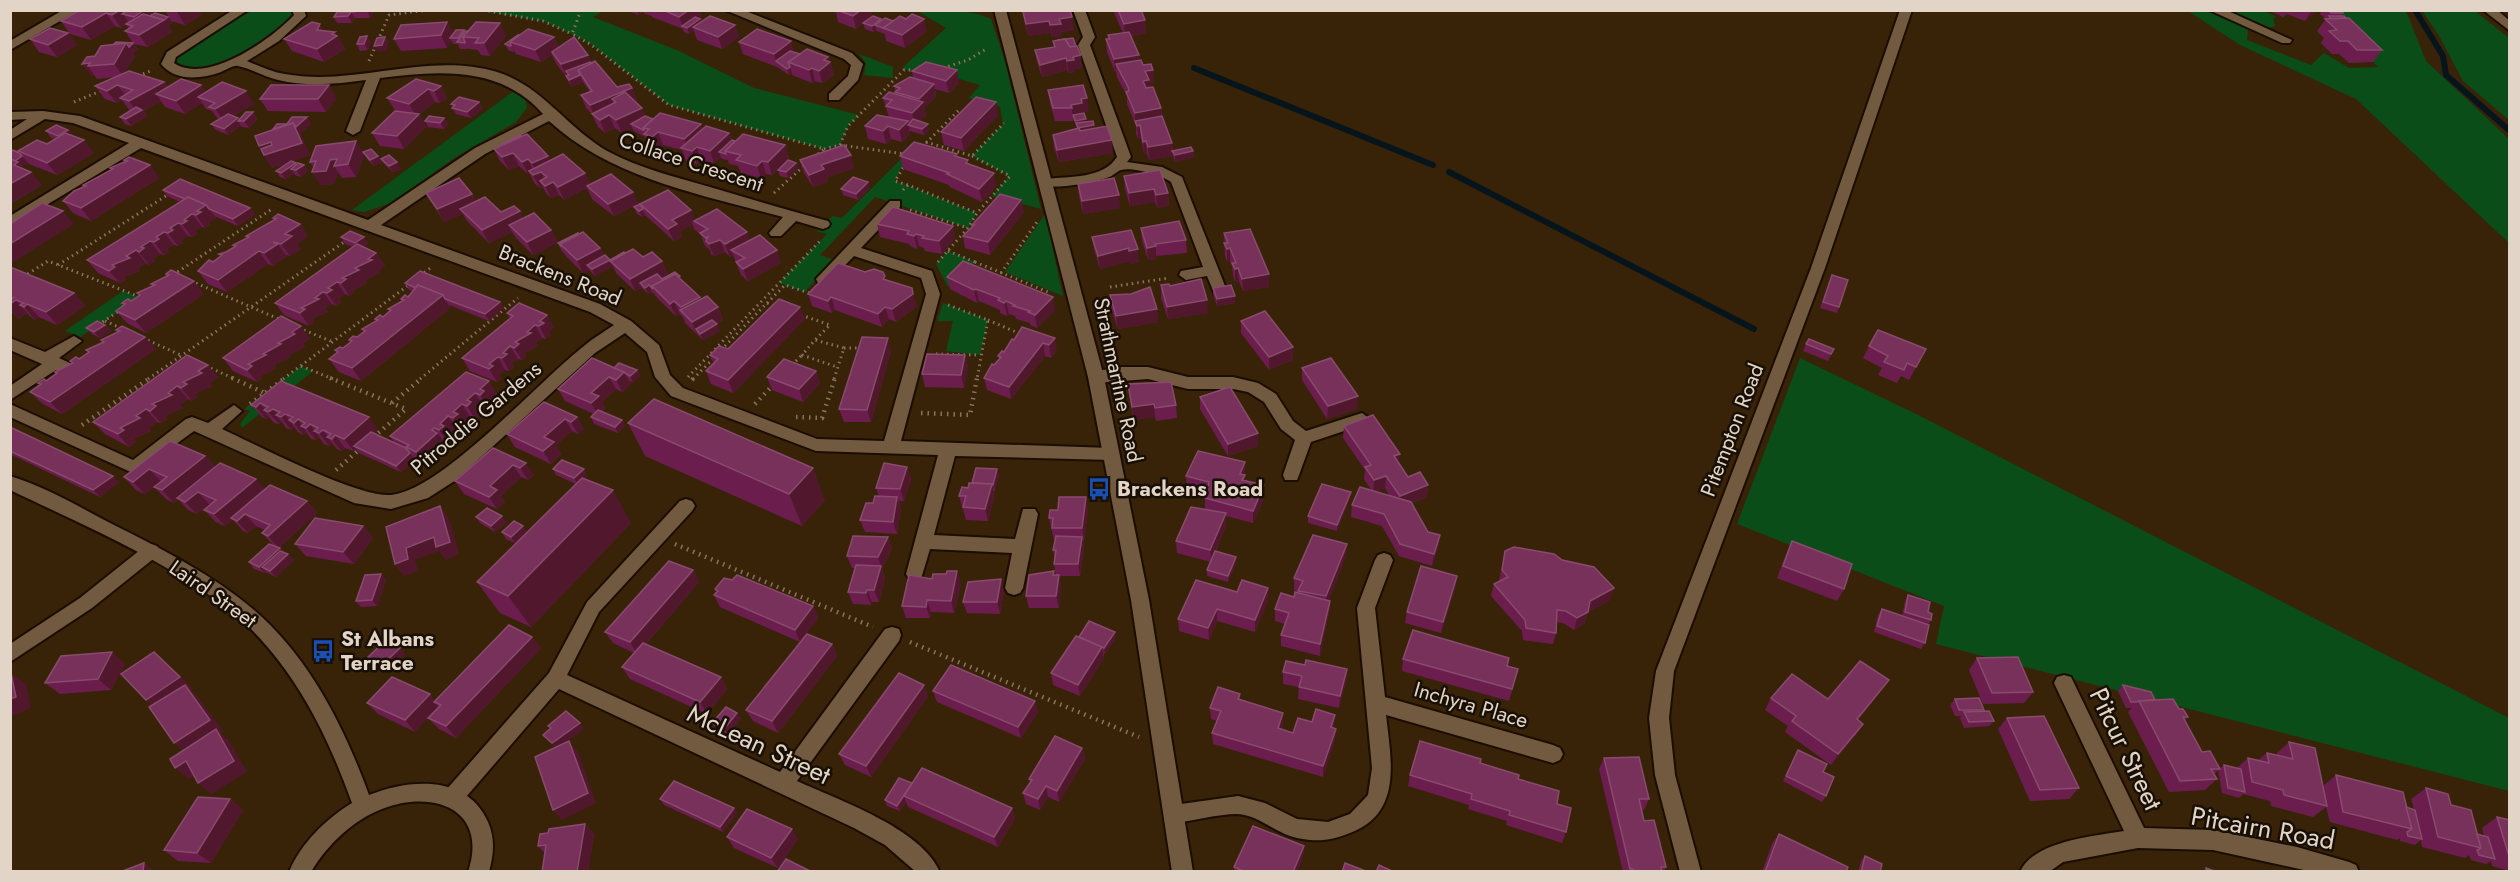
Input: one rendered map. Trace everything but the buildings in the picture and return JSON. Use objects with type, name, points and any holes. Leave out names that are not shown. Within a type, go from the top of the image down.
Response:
[{"type":"street","points":[[41,10],[61,17]]},
{"type":"street","points":[[10,46],[73,10]]},
{"type":"street","points":[[242,10],[183,45],[171,55],[167,64],[172,71],[185,75],[220,69],[292,27],[300,16],[298,10]]},
{"type":"street","points":[[731,10],[848,56],[857,64],[854,77],[834,97]]},
{"type":"street","name":"Strathmartine Road","points":[[1000,10],[1096,377],[1140,600],[1183,872]]},
{"type":"street","points":[[1047,183],[1108,174],[1120,166],[1124,157],[1084,45],[1089,37],[1079,10]]},
{"type":"street","name":"Pitempton Road","points":[[1691,872],[1665,775],[1659,718],[1665,671],[1818,268],[1906,10]]},
{"type":"street","points":[[2216,10],[2286,40]]},
{"type":"street","points":[[2489,10],[2510,27]]},
{"type":"street","name":"Collace Crescent","points":[[236,61],[267,73],[292,79],[318,80],[450,69],[503,79],[533,95],[569,134],[597,153],[633,169],[823,224]]},
{"type":"street","points":[[353,131],[369,74]]},
{"type":"street","points":[[10,136],[43,115]]},
{"type":"street","name":"Brackens Road","points":[[10,116],[43,115],[75,119],[595,308],[626,325],[654,349],[663,377],[677,392]]},
{"type":"street","points":[[370,226],[462,160],[515,130],[551,115]]},
{"type":"street","points":[[10,223],[141,142]]},
{"type":"street","points":[[1120,166],[1158,169],[1170,173],[1177,180],[1220,291]]},
{"type":"street","points":[[809,293],[895,204]]},
{"type":"street","points":[[777,233],[793,216]]},
{"type":"street","points":[[851,250],[927,275],[933,294],[891,447]]},
{"type":"street","points":[[1186,275],[1211,270]]},
{"type":"street","name":"Pitroddie Gardens","points":[[67,436],[135,468],[192,423],[360,498],[391,502],[422,493],[450,475],[590,350],[626,325]]},
{"type":"street","points":[[10,394],[56,363],[74,341]]},
{"type":"street","points":[[10,344],[56,363]]},
{"type":"street","points":[[1096,377],[1122,373],[1148,373],[1188,383],[1233,383],[1252,387],[1270,398],[1287,425],[1304,438]]},
{"type":"street","points":[[677,392],[816,445],[1111,454]]},
{"type":"street","points":[[10,410],[67,436]]},
{"type":"street","points":[[209,431],[234,411]]},
{"type":"street","points":[[1304,438],[1362,419]]},
{"type":"street","points":[[1291,475],[1304,438]]},
{"type":"street","points":[[915,574],[948,449]]},
{"type":"street","name":"Laird Street","points":[[10,482],[151,551],[219,593],[263,630],[306,682],[342,746],[364,807]]},
{"type":"street","points":[[453,797],[556,679],[593,607],[687,506]]},
{"type":"street","points":[[1014,588],[1029,514]]},
{"type":"street","points":[[924,542],[1022,546]]},
{"type":"street","points":[[10,654],[86,603],[151,551]]},
{"type":"street","points":[[1174,814],[1238,805],[1258,810],[1295,828],[1328,832],[1357,821],[1377,799],[1382,768],[1366,608],[1384,560]]},
{"type":"street","points":[[783,784],[892,635]]},
{"type":"street","name":"McLean Street","points":[[556,679],[892,837],[920,858],[930,872]]},
{"type":"street","name":"Pitcur Street","points":[[2064,683],[2138,838]]},
{"type":"street","name":"Inchyra Place","points":[[1375,703],[1553,754]]},
{"type":"street","points":[[299,872],[326,834],[364,807],[396,795],[427,791],[453,797],[473,811],[483,833],[482,860],[478,872]]},
{"type":"street","name":"Pitcairn Road","points":[[2030,872],[2059,853],[2138,838],[2213,840],[2297,857],[2349,872]]},
{"type":"path","points":[[369,74],[388,15],[428,10]]},
{"type":"path","points":[[483,10],[543,21],[572,34],[591,44],[669,105],[824,149]]},
{"type":"path","points":[[572,34],[581,10]]},
{"type":"path","points":[[935,69],[968,60],[986,49]]},
{"type":"path","points":[[136,77],[167,64]]},
{"type":"path","points":[[840,145],[848,126],[904,70],[928,70]]},
{"type":"path","points":[[43,115],[105,90]]},
{"type":"path","points":[[919,149],[960,110]]},
{"type":"path","points":[[972,156],[1004,123]]},
{"type":"path","points":[[926,142],[972,156],[1010,176],[927,275]]},
{"type":"path","points":[[816,156],[824,149],[840,145],[912,156],[901,168],[895,181],[977,213]]},
{"type":"path","points":[[760,206],[808,163]]},
{"type":"path","points":[[908,185],[891,200],[895,204],[968,228]]},
{"type":"path","points":[[58,265],[169,194]]},
{"type":"path","points":[[165,280],[290,197]]},
{"type":"path","points":[[1001,273],[1038,221]]},
{"type":"path","points":[[677,392],[690,374],[827,234],[816,231],[823,224]]},
{"type":"path","points":[[67,436],[370,226]]},
{"type":"path","points":[[948,251],[1048,292]]},
{"type":"path","points":[[234,411],[244,409],[448,255]]},
{"type":"path","points":[[20,279],[48,261],[140,297]]},
{"type":"path","points":[[968,268],[975,262]]},
{"type":"path","points":[[174,274],[333,342]]},
{"type":"path","points":[[1110,287],[1186,275]]},
{"type":"path","points":[[392,403],[534,285]]},
{"type":"path","points":[[677,392],[696,376],[784,285],[809,293]]},
{"type":"path","points":[[131,303],[148,291]]},
{"type":"path","points":[[933,294],[945,293],[944,303],[1029,337]]},
{"type":"path","points":[[767,303],[788,310]]},
{"type":"path","points":[[74,341],[122,309]]},
{"type":"path","points":[[787,371],[830,325],[798,314]]},
{"type":"path","points":[[919,403],[917,412],[970,415],[988,320]]},
{"type":"path","points":[[104,321],[192,360]]},
{"type":"path","points":[[815,340],[844,348],[866,348]]},
{"type":"path","points":[[778,432],[793,417],[822,418],[844,348]]},
{"type":"path","points":[[930,354],[980,355]]},
{"type":"path","points":[[802,355],[837,368]]},
{"type":"path","points":[[203,365],[265,393]]},
{"type":"path","points":[[301,366],[406,409],[372,438]]},
{"type":"path","points":[[741,418],[779,379]]},
{"type":"path","points":[[322,482],[364,445]]},
{"type":"green space","points":[[289,10],[292,14],[285,27],[233,59],[203,69],[190,69],[178,65],[176,59],[188,47],[244,14],[252,11]]},
{"type":"green space","points":[[483,11],[603,11],[593,17],[679,51],[754,88],[859,115],[848,126],[840,145],[824,149],[669,105],[591,44],[572,34],[543,21]]},
{"type":"green space","points":[[917,11],[974,13],[991,19],[1005,61],[1041,209],[992,196],[1009,176],[972,156],[1003,124],[1000,107],[969,98],[980,85],[928,70],[904,70],[903,67],[946,28]]},
{"type":"green space","points":[[2188,11],[2212,11],[2248,28],[2247,40],[2311,65],[2324,53],[2349,68],[2378,67],[2341,30],[2362,30],[2353,20],[2332,12],[2310,11],[2406,11],[2426,61],[2509,139],[2509,243],[2356,99],[2240,45]]},
{"type":"green space","points":[[2222,11],[2263,11],[2276,16],[2273,19],[2275,26],[2266,29]]},
{"type":"green space","points":[[2422,11],[2475,11],[2509,38],[2509,120],[2463,81],[2438,34]]},
{"type":"green space","points":[[859,54],[893,67],[893,78],[864,75],[866,63]]},
{"type":"green space","points":[[515,90],[525,98],[527,108],[516,122],[456,157],[391,203],[364,212],[352,210]]},
{"type":"green space","points":[[904,156],[912,156],[901,168],[895,181],[977,213],[968,228],[875,197],[820,255],[834,260],[805,292],[779,283],[827,234],[816,231],[833,216],[842,218]]},
{"type":"green space","points":[[1045,214],[1063,296],[1005,272]]},
{"type":"green space","points":[[948,251],[975,262],[948,287],[936,264]]},
{"type":"green space","points":[[123,291],[140,297],[80,337],[65,331]]},
{"type":"green space","points":[[943,303],[988,320],[980,355],[946,351],[953,321],[937,321]]},
{"type":"green space","points":[[1800,358],[1918,415],[2509,718],[2509,791],[1936,644],[1944,606],[1737,524]]},
{"type":"green space","points":[[301,366],[313,371],[242,428],[240,424],[250,411],[244,409]]},
{"type":"waterway","points":[[2415,10],[2443,56],[2446,75],[2510,131]]},
{"type":"waterway","points":[[1194,68],[1433,165]]},
{"type":"waterway","points":[[1449,172],[1754,329]]},
{"type":"place","name":"Brackens Road","points":[[1099,489]]},
{"type":"place","name":"St Albans Terrace","points":[[323,651]]}]
